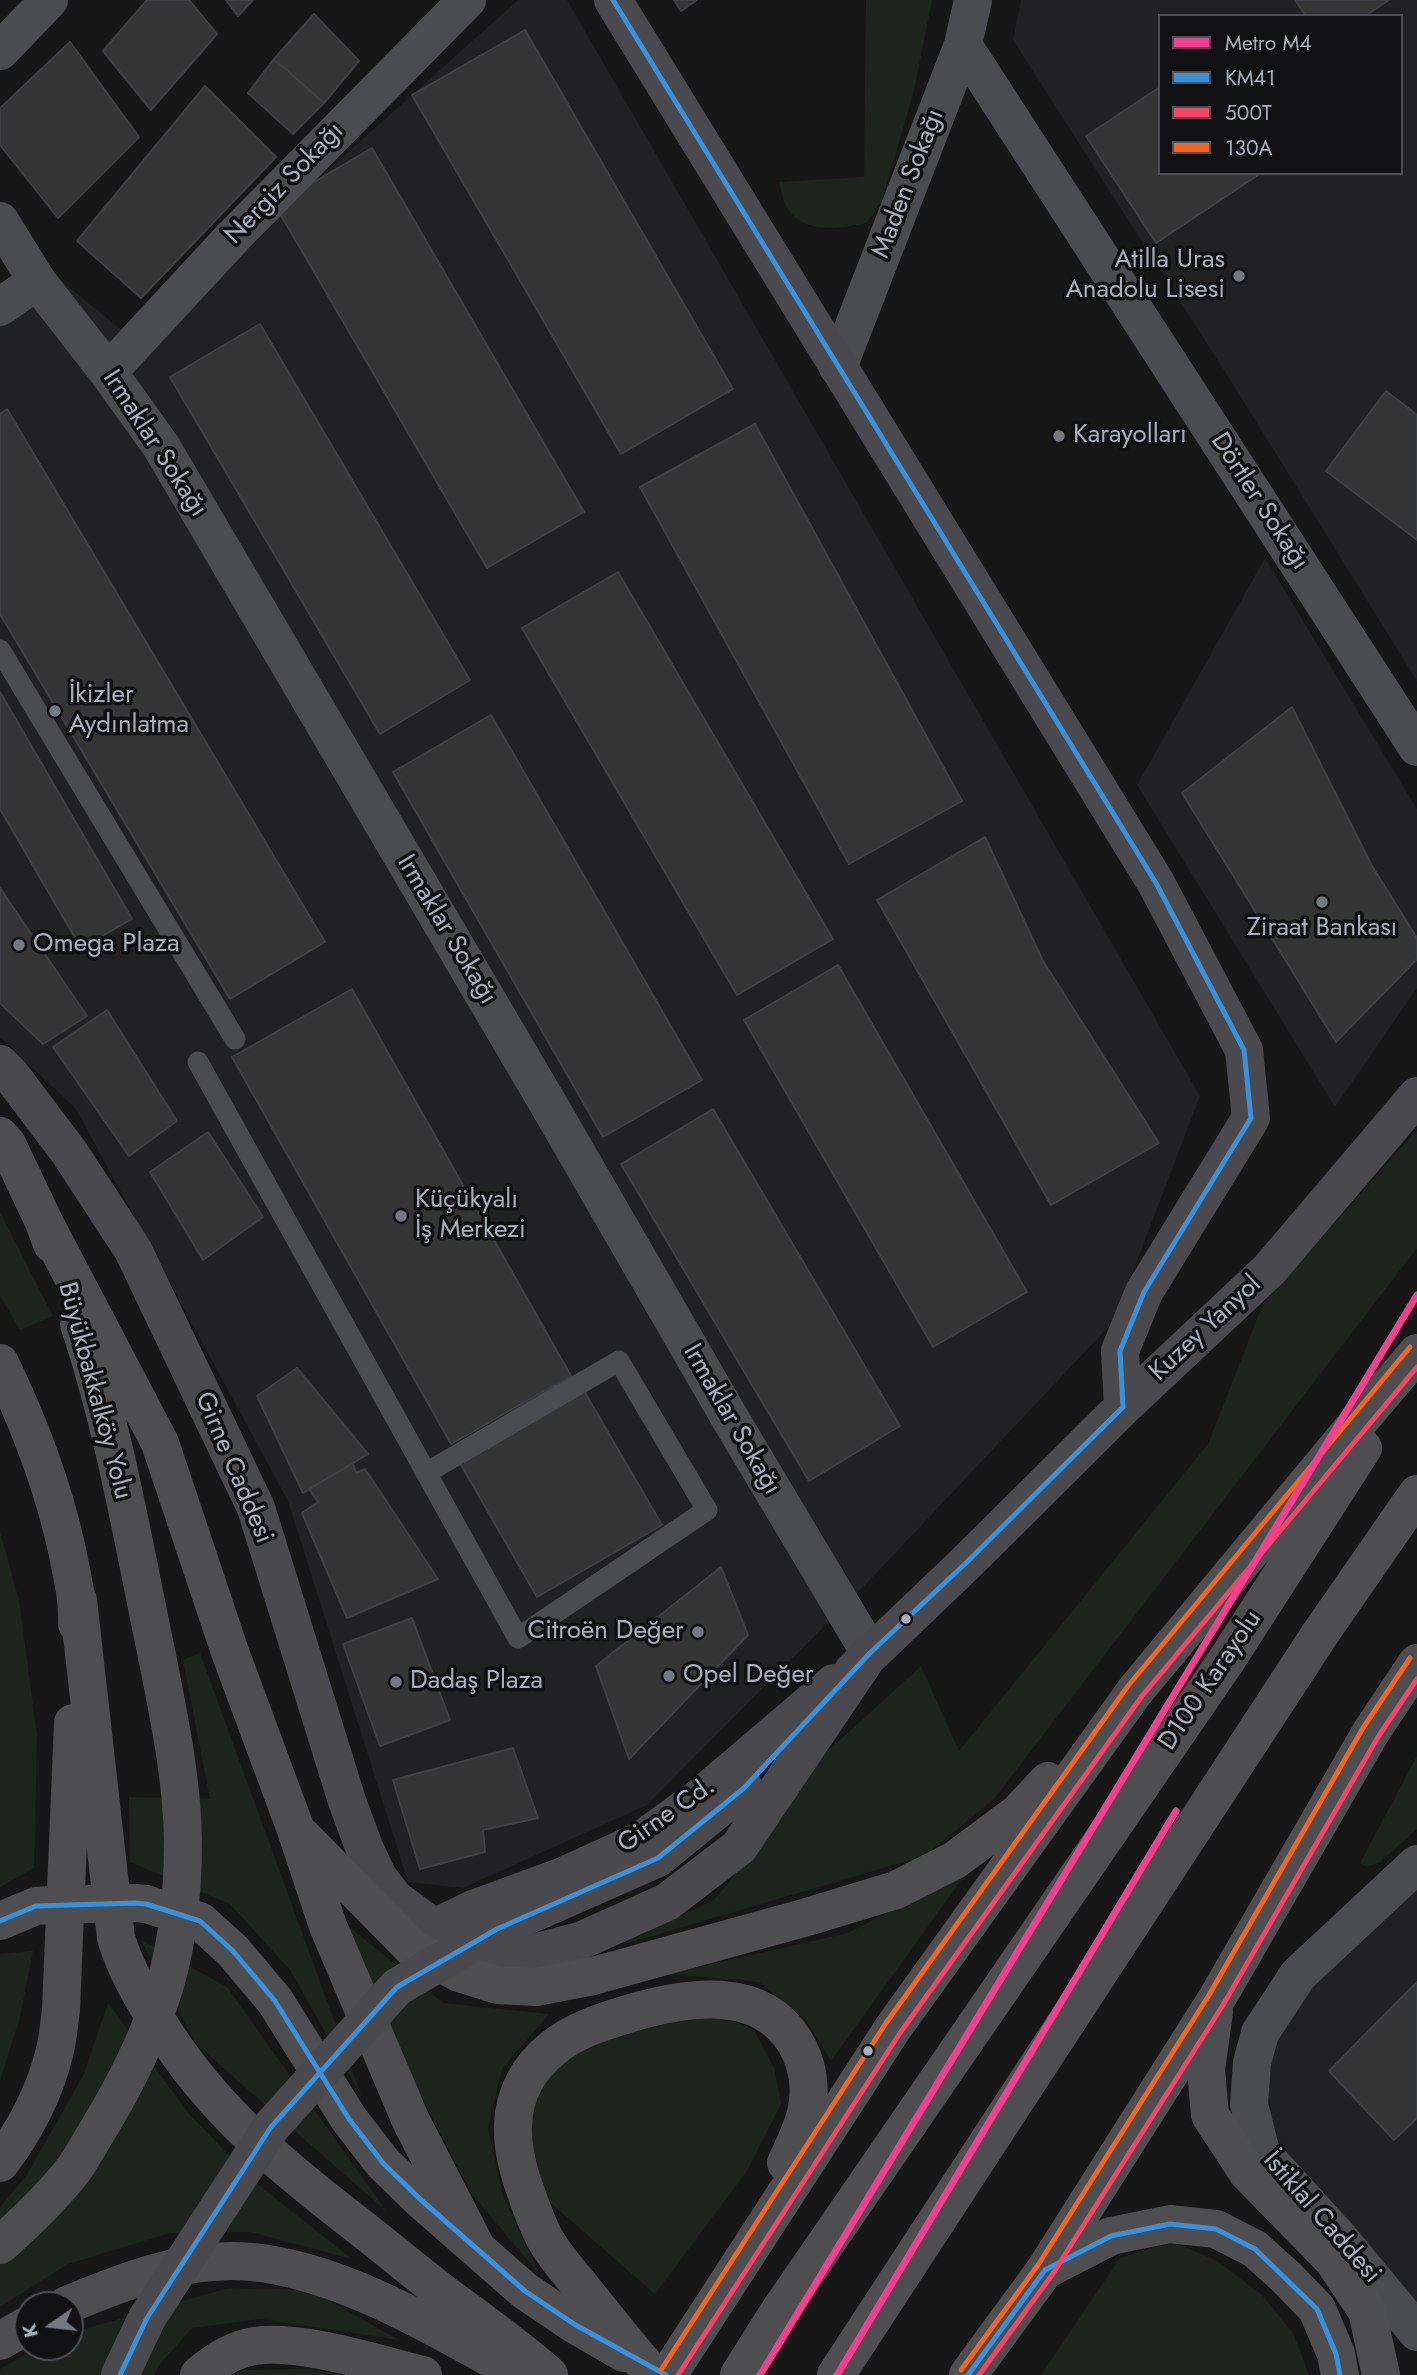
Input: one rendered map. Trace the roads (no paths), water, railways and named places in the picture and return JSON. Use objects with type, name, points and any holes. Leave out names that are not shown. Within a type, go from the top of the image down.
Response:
[{"type":"highway","name":"Büyükbakkalköy Yolu","points":[[0,1136],[7,1144],[44,1222],[91,1362],[119,1476],[172,1732],[183,1840],[176,1933],[160,2003],[109,2111],[75,2167],[32,2216],[0,2245]]},
{"type":"highway","points":[[44,1222],[160,1443],[230,1653],[296,1830],[328,1926],[411,2121],[476,2248]]},
{"type":"highway","points":[[659,2371],[741,2264],[893,2028],[1135,1691],[1417,1353]]},
{"type":"highway","points":[[0,1363],[33,1440],[58,1509],[78,1600],[116,1938],[124,1965],[170,2042],[212,2098],[265,2151],[439,2290],[520,2349],[549,2375]]},
{"type":"highway","name":"D100 Karayolu","points":[[739,2375],[778,2313],[1226,1661],[1417,1364]]},
{"type":"highway","points":[[836,2375],[1320,1634],[1417,1494]]},
{"type":"highway","points":[[0,2163],[12,2148],[44,2083],[54,2055],[61,2010],[78,1600]]},
{"type":"highway","points":[[968,2375],[1045,2270],[1216,2000],[1371,1732],[1417,1663]]},
{"type":"highway","points":[[296,1830],[412,1948],[459,1973],[496,1985],[536,1987],[593,1976],[896,1890],[955,1860],[1018,1813],[1135,1691]]},
{"type":"highway","points":[[0,1921],[36,1906],[135,1903],[146,1904],[200,1922],[233,1951],[275,2001],[349,2119],[383,2163],[525,2291],[574,2324],[659,2371]]},
{"type":"highway","points":[[659,2371],[562,2264],[544,2237],[528,2201],[517,2164],[512,2126],[517,2098],[527,2076],[554,2047],[583,2031],[620,2017],[649,2008],[693,2000],[723,1999],[747,2003],[772,2016],[789,2033],[803,2055],[809,2084],[807,2110],[794,2146],[741,2264]]},
{"type":"highway","points":[[1216,2000],[1206,2070],[1210,2115],[1248,2173],[1333,2260],[1367,2311],[1381,2375]]},
{"type":"highway","points":[[1045,2270],[1111,2236],[1170,2224],[1216,2229],[1255,2249],[1317,2309],[1336,2354],[1340,2375]]},
{"type":"highway","points":[[84,2298],[150,2273],[199,2265],[250,2262],[296,2269],[366,2294],[521,2375]]},
{"type":"highway","points":[[199,2375],[217,2360],[254,2346],[294,2345],[424,2375]]},
{"type":"street","points":[[0,51],[49,0]]},
{"type":"street","name":"Nergiz Sokağı","points":[[108,372],[233,237],[467,0]]},
{"type":"street","points":[[613,0],[1156,883],[1244,1049],[1251,1118],[1144,1292],[1120,1351],[1123,1407]]},
{"type":"street","name":"Maden Sokağı","points":[[838,367],[963,46],[973,0]]},
{"type":"street","name":"Dörtler Sokağı","points":[[963,46],[1417,747]]},
{"type":"street","name":"Irmaklar Sokağı","points":[[0,221],[37,281],[161,446],[870,1653]]},
{"type":"street","points":[[0,307],[37,281]]},
{"type":"street","name":"Girne Caddesi","points":[[0,1063],[69,1152],[133,1250],[256,1508],[347,1801],[364,1847],[378,1877],[395,1899],[434,1928],[480,1954],[530,1954],[580,1941],[667,1902],[739,1847],[870,1653]]},
{"type":"street","name":"Kuzey Yanyol","points":[[120,2375],[147,2318],[271,2127],[397,1987],[497,1929],[658,1858],[744,1788],[870,1653],[967,1562],[1123,1407],[1269,1270],[1417,1096]]},
{"type":"street","name":"Girne Cd.","points":[[434,1928],[473,1909],[563,1876],[640,1841],[698,1798],[870,1653]]},
{"type":"street","name":"İstiklal Caddesi","points":[[1415,2324],[1261,2152],[1249,2104],[1252,2063],[1260,2033],[1298,1975],[1417,1864]]},
{"type":"lane","points":[[0,650],[235,1039]]},
{"type":"lane","points":[[198,1062],[426,1473],[518,1638],[707,1510],[619,1361],[426,1473]]},
{"type":"metro line","name":"M4","points":[[760,2375],[1417,1295]]},
{"type":"metro line","name":"M4","points":[[837,2375],[1176,1811]]},
{"type":"place","name":"Atilla Uras Anadolu Lisesi","points":[[1239,276]]},
{"type":"place","name":"Karayolları","points":[[1059,436]]},
{"type":"place","name":"İkizler Aydınlatma","points":[[55,711]]},
{"type":"place","name":"Ziraat Bankası","points":[[1322,902]]},
{"type":"place","name":"Omega Plaza","points":[[19,945]]},
{"type":"place","name":"Küçükyalı İş Merkezi","points":[[401,1216]]},
{"type":"place","name":"Citroën Değer","points":[[698,1632]]},
{"type":"place","name":"Opel Değer","points":[[669,1676]]},
{"type":"place","name":"Dadaş Plaza","points":[[396,1682]]}]
